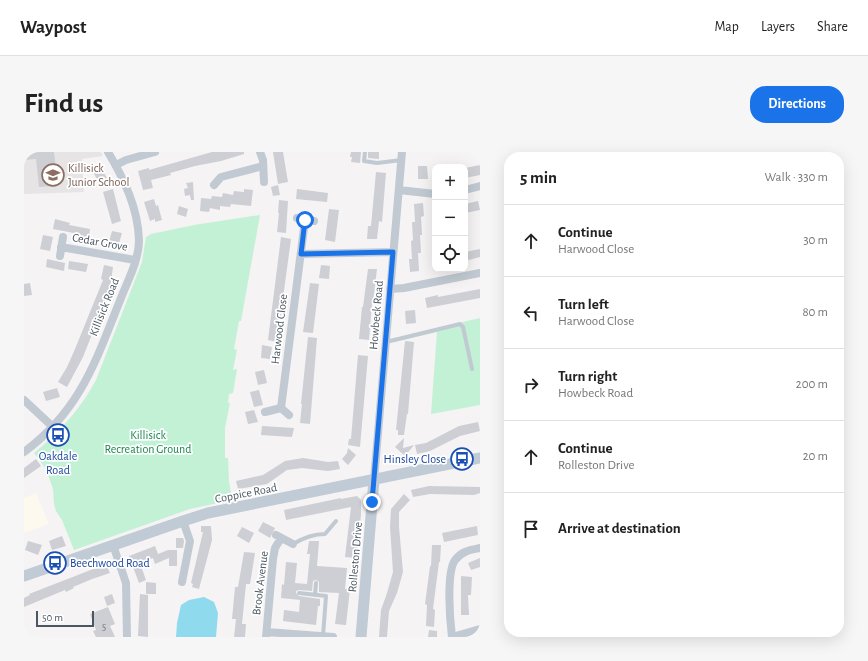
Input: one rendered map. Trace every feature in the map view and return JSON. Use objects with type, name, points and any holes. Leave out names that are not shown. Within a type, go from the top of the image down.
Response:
[{"type":"street","name":"Killisick Road","points":[[24,452],[53,427],[64,415],[85,382],[97,356],[135,260],[139,242],[137,219],[132,200],[116,165],[108,152]]},
{"type":"street","points":[[116,165],[126,160],[155,152]]},
{"type":"street","points":[[260,152],[264,182]]},
{"type":"street","name":"Howbeck Road","points":[[374,480],[402,156]]},
{"type":"street","points":[[214,185],[221,177],[263,166]]},
{"type":"street","points":[[468,189],[480,186]]},
{"type":"street","points":[[399,190],[432,194]]},
{"type":"street","name":"Harwood Close","points":[[281,408],[301,254],[301,219],[314,221]]},
{"type":"street","name":"Cedar Grove","points":[[63,237],[61,252],[135,260]]},
{"type":"street","points":[[301,254],[393,252]]},
{"type":"street","points":[[390,289],[404,288],[480,273]]},
{"type":"street","points":[[24,400],[53,427]]},
{"type":"street","points":[[265,412],[281,408],[289,415]]},
{"type":"street","name":"Coppice Road","points":[[24,576],[208,513],[480,458]]},
{"type":"street","name":"Rolleston Drive","points":[[361,637],[374,480]]},
{"type":"street","points":[[182,582],[190,541],[184,521]]},
{"type":"street","name":"Brook Avenue","points":[[293,544],[278,537],[273,559],[266,635],[333,637]]},
{"type":"street","points":[[113,545],[126,583],[127,637]]},
{"type":"street","points":[[480,548],[463,552],[453,563],[449,610],[452,637],[480,629]]},
{"type":"lane","points":[[365,152],[364,161],[377,163],[402,156]]},
{"type":"lane","points":[[386,342],[460,324],[463,327],[472,369]]},
{"type":"lane","points":[[293,544],[308,536],[324,534],[336,521]]},
{"type":"lane","points":[[315,595],[316,583]]},
{"type":"lane","points":[[299,593],[326,596],[318,636]]},
{"type":"shaded area","name":"Killisick Junior School","points":[[24,152],[101,152],[103,156],[82,159],[84,192],[24,194]]},
{"type":"shaded area","points":[[36,493],[49,524],[24,533],[24,498]]},
{"type":"green space","name":"Killisick Recreation Ground","points":[[260,215],[241,321],[239,321],[234,349],[237,350],[233,370],[237,369],[233,393],[229,394],[228,403],[230,403],[225,428],[225,458],[228,458],[232,500],[190,509],[74,550],[62,520],[56,511],[53,489],[46,469],[34,453],[69,420],[84,400],[96,380],[142,262],[146,237],[151,234],[194,225]]},
{"type":"green space","points":[[480,318],[480,405],[431,414],[437,332],[394,342],[395,338]]},
{"type":"water","points":[[204,597],[214,602],[218,613],[216,637],[176,637],[181,605],[189,600]]},
{"type":"building","points":[[24,152],[54,152],[56,169],[52,170],[53,186],[39,187],[36,159],[24,160]]},
{"type":"building","points":[[212,152],[244,152],[244,154],[170,173],[171,175],[151,180],[153,188],[143,190],[138,171],[149,168],[149,170]]},
{"type":"building","points":[[273,152],[283,152],[288,182],[278,184]]},
{"type":"building","points":[[351,152],[361,152],[360,163],[351,162]]},
{"type":"building","points":[[368,152],[379,152],[379,159],[368,158]]},
{"type":"building","points":[[480,165],[480,175],[468,177],[468,167]]},
{"type":"building","points":[[418,166],[427,166],[428,179],[418,179]]},
{"type":"building","points":[[101,167],[108,180],[100,185],[93,172]]},
{"type":"building","points":[[376,172],[386,173],[382,222],[379,221],[377,239],[367,239],[368,226],[371,226]]},
{"type":"building","points":[[193,182],[194,200],[191,200],[190,195],[185,196],[184,189],[188,188],[186,183]]},
{"type":"building","points":[[278,185],[280,195],[273,196],[271,187]]},
{"type":"building","points":[[113,189],[121,221],[112,224],[103,192]]},
{"type":"building","points":[[244,189],[253,190],[251,206],[231,204],[230,207],[220,206],[220,210],[210,208],[209,212],[200,211],[201,198],[211,199],[212,196],[222,197],[223,193],[233,195],[234,191],[244,192]]},
{"type":"building","points":[[297,189],[328,193],[327,202],[296,199]]},
{"type":"building","points":[[154,199],[156,206],[158,205],[162,220],[155,222],[155,219],[150,221],[144,202]]},
{"type":"building","points":[[279,200],[288,201],[286,233],[277,232]]},
{"type":"building","points":[[478,201],[480,210],[468,212],[468,203]]},
{"type":"building","points":[[423,203],[424,216],[421,217],[422,235],[420,235],[421,253],[418,253],[419,271],[410,272],[409,259],[412,259],[411,241],[413,240],[412,222],[415,222],[414,204]]},
{"type":"building","points":[[179,206],[188,209],[186,217],[177,214]]},
{"type":"building","points":[[329,209],[339,210],[335,242],[325,240]]},
{"type":"building","points":[[55,219],[70,223],[69,225],[90,229],[89,238],[74,236],[74,233],[53,229]]},
{"type":"building","points":[[112,231],[122,233],[118,247],[108,245]]},
{"type":"building","points":[[43,235],[53,237],[50,251],[40,249]]},
{"type":"building","points":[[281,237],[291,239],[277,342],[268,340]]},
{"type":"building","points":[[480,249],[480,257],[468,260],[468,251]]},
{"type":"building","points":[[47,259],[65,263],[64,271],[46,267]]},
{"type":"building","points":[[69,261],[88,264],[86,272],[68,269]]},
{"type":"building","points":[[104,265],[113,267],[110,289],[83,357],[67,387],[58,382],[75,349],[103,280],[101,279]]},
{"type":"building","points":[[321,265],[330,266],[329,279],[319,278]]},
{"type":"building","points":[[368,269],[377,269],[372,302],[369,340],[359,339]]},
{"type":"building","points":[[30,283],[32,295],[24,296],[24,284]]},
{"type":"building","points":[[310,283],[319,284],[313,333],[303,332]]},
{"type":"building","points":[[480,289],[480,298],[427,308],[425,298]]},
{"type":"building","points":[[415,310],[416,323],[406,324],[405,311]]},
{"type":"building","points":[[308,337],[317,338],[310,424],[300,423]]},
{"type":"building","points":[[405,341],[414,342],[408,414],[404,435],[398,435],[398,430],[396,430]]},
{"type":"building","points":[[262,345],[272,347],[270,359],[261,358]]},
{"type":"building","points":[[358,355],[368,356],[360,447],[348,445],[349,439],[351,439]]},
{"type":"building","points":[[264,370],[267,383],[258,385],[255,372]]},
{"type":"building","points":[[57,388],[60,397],[46,401],[43,392]]},
{"type":"building","points":[[259,390],[263,405],[254,407],[250,392]]},
{"type":"building","points":[[254,410],[258,422],[248,424],[245,412]]},
{"type":"building","points":[[478,422],[480,431],[460,436],[430,451],[417,454],[415,445],[426,443],[459,426]]},
{"type":"building","points":[[262,426],[294,428],[292,437],[261,435]]},
{"type":"building","points":[[404,438],[403,448],[414,445],[405,456],[395,447]]},
{"type":"building","points":[[348,448],[356,455],[348,465],[342,459],[347,453]]},
{"type":"building","points":[[303,458],[328,462],[338,461],[340,469],[328,471],[302,468],[287,470],[267,484],[238,489],[236,481],[263,475],[285,461]]},
{"type":"building","points":[[36,459],[41,466],[24,478],[24,468]]},
{"type":"building","points":[[429,486],[480,487],[480,493],[474,495],[430,494],[413,497],[411,490]]},
{"type":"building","points":[[404,494],[410,500],[399,512],[403,572],[397,593],[389,611],[387,637],[379,637],[381,610],[393,572],[390,527],[391,509]]},
{"type":"building","points":[[357,496],[361,500],[361,515],[356,558],[345,557],[351,507],[286,520],[284,510]]},
{"type":"building","points":[[263,522],[275,528],[270,538],[258,531]]},
{"type":"building","points":[[201,526],[211,526],[212,540],[199,589],[192,587],[193,584],[191,583],[203,532],[201,532]]},
{"type":"building","points":[[477,526],[478,535],[444,542],[442,533]]},
{"type":"building","points":[[242,527],[254,533],[249,543],[237,536]]},
{"type":"building","points":[[62,536],[66,546],[52,550],[49,541]]},
{"type":"building","points":[[176,538],[183,538],[183,548],[176,548]]},
{"type":"building","points":[[28,541],[42,545],[38,555],[25,550]]},
{"type":"building","points":[[309,541],[319,541],[317,566],[347,568],[345,589],[350,589],[346,625],[335,624],[339,593],[319,592],[319,582],[316,580],[313,581],[312,591],[299,590],[296,591],[296,593],[299,596],[320,599],[316,625],[283,621],[284,610],[299,612],[300,600],[281,598],[286,562],[297,563],[295,583],[307,584],[310,554],[307,554]]},
{"type":"building","points":[[432,545],[441,545],[433,609],[435,610],[434,627],[426,626],[427,605],[425,604],[431,566]]},
{"type":"building","points":[[155,546],[158,554],[168,550],[177,550],[177,566],[169,566],[169,558],[155,564],[153,558],[140,563],[146,580],[139,583],[129,556]]},
{"type":"building","points":[[244,552],[255,553],[250,584],[246,584],[242,624],[246,624],[245,637],[234,637],[236,619],[232,619],[235,587],[238,587]]},
{"type":"building","points":[[480,558],[480,567],[471,570],[468,563]]},
{"type":"building","points":[[106,564],[110,573],[73,587],[74,588],[66,592],[65,590],[24,607],[24,598],[30,595],[29,594]]},
{"type":"building","points":[[461,576],[472,577],[471,595],[468,595],[469,615],[461,615]]},
{"type":"building","points":[[146,582],[156,583],[156,594],[146,594]]},
{"type":"building","points":[[112,594],[115,603],[107,606],[104,597]]},
{"type":"building","points":[[140,594],[148,595],[148,637],[138,636]]},
{"type":"building","points":[[108,607],[115,624],[110,626],[115,637],[96,637],[93,631],[96,630],[90,614]]},
{"type":"building","points":[[429,630],[437,631],[437,637],[428,637]]},
{"type":"place","name":"Killisick Junior School","points":[[53,175]]},
{"type":"place","name":"Oakdale Road","points":[[58,435]]},
{"type":"place","name":"Hinsley Close","points":[[462,459]]},
{"type":"place","name":"Beechwood Road","points":[[55,563]]},
{"type":"route","points":[[305,220],[301,254],[393,252],[372,502]]}]
